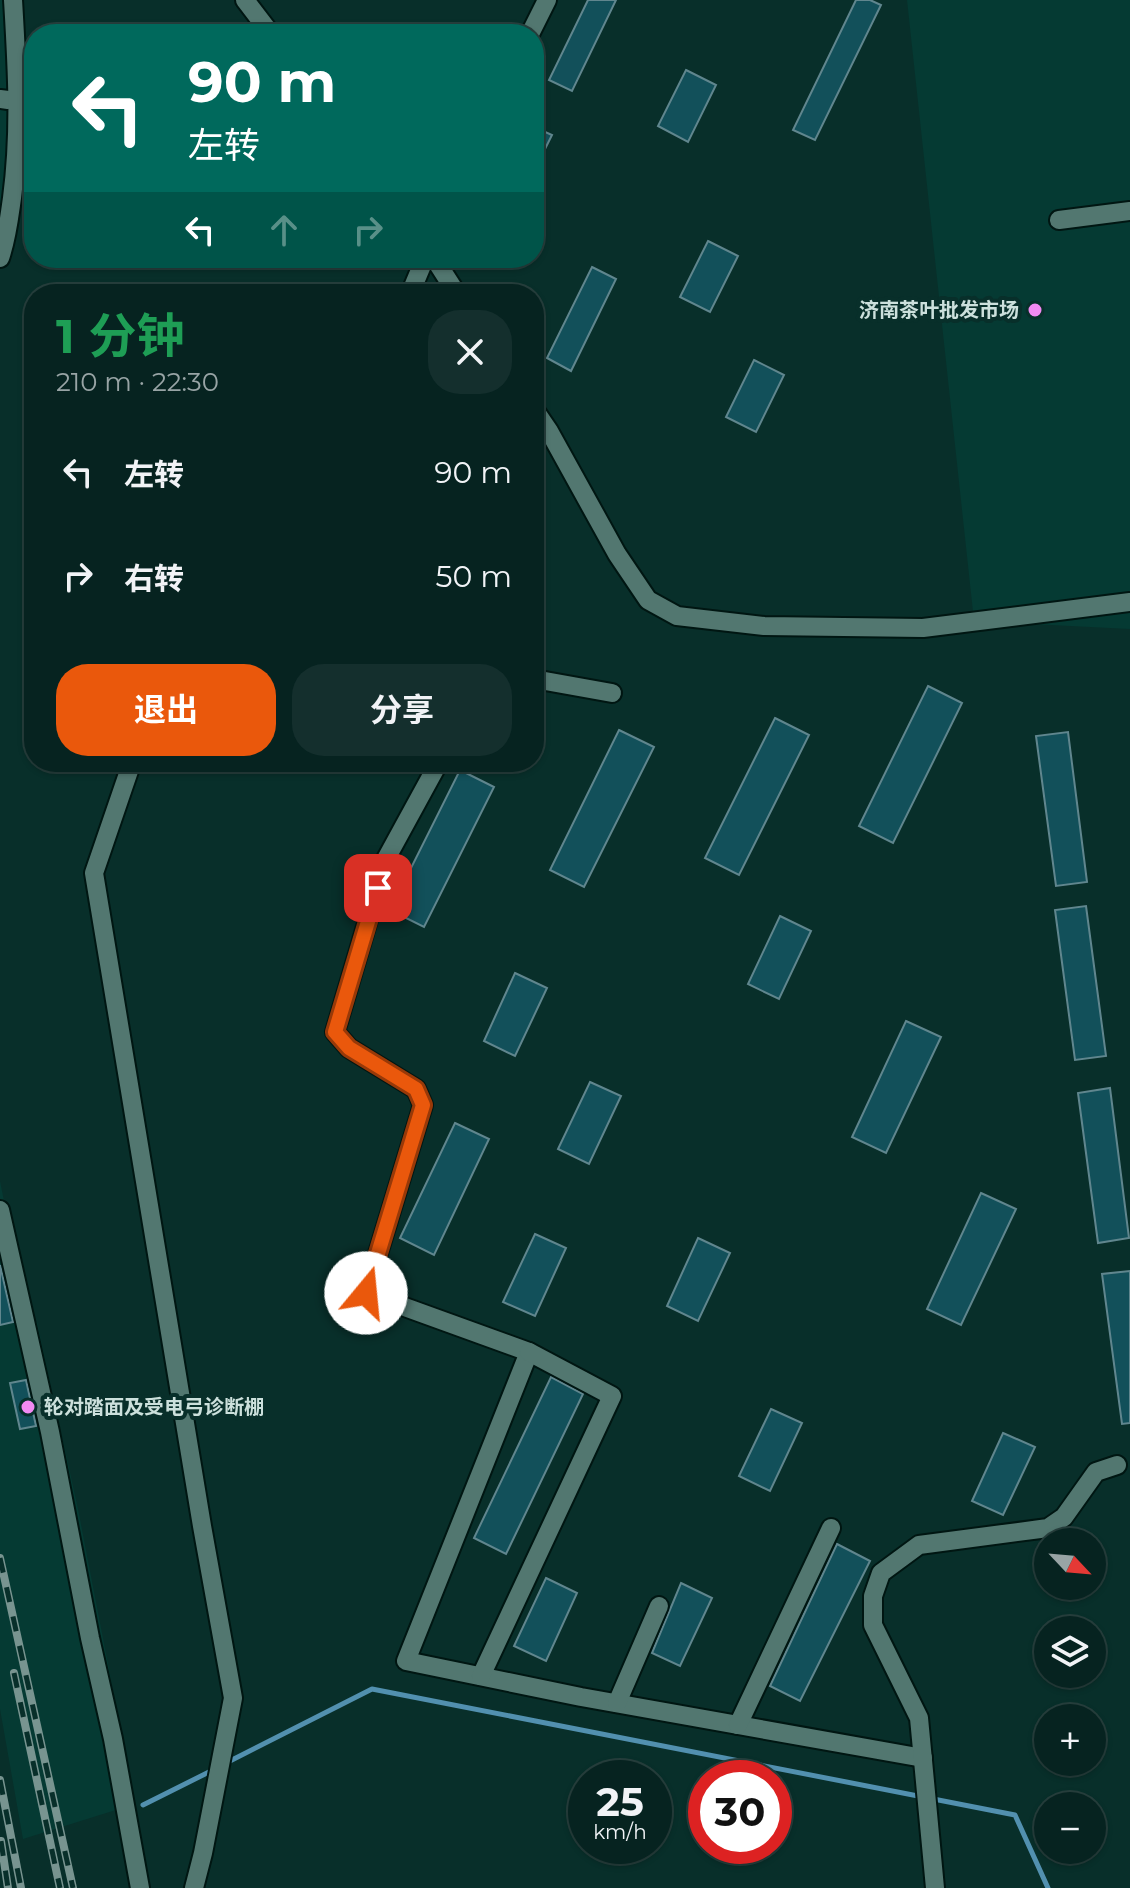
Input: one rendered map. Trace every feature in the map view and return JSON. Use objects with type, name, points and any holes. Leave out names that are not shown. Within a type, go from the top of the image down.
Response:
[{"type":"street","points":[[0,258],[7,239],[16,168],[19,100],[13,0]]},
{"type":"street","points":[[245,0],[263,24]]},
{"type":"street","points":[[535,24],[547,0]]},
{"type":"street","points":[[1059,220],[1130,211]]},
{"type":"street","points":[[544,424],[617,554],[648,600],[677,616],[764,626],[923,628],[1130,602]]},
{"type":"street","points":[[544,681],[612,693]]},
{"type":"street","points":[[129,772],[94,873],[233,1698],[194,1888]]},
{"type":"street","points":[[434,772],[386,859],[335,1032],[349,1048],[416,1089],[423,1105],[366,1293],[529,1352],[612,1396],[481,1676]]},
{"type":"street","points":[[0,1210],[50,1432],[140,1888]]},
{"type":"street","points":[[529,1352],[406,1661],[923,1758]]},
{"type":"street","points":[[935,1888],[919,1718],[873,1625],[873,1596],[881,1573],[919,1545],[1048,1528],[1064,1517],[1096,1472],[1117,1465]]},
{"type":"street","points":[[738,1725],[831,1528]]},
{"type":"street","points":[[617,1703],[659,1606]]},
{"type":"shaded area","points":[[0,0],[7,0],[14,114],[0,229]]},
{"type":"shaded area","name":"济南茶叶批发市场","points":[[907,0],[1130,0],[1130,629],[974,621]]},
{"type":"shaded area","points":[[0,1181],[28,1321],[37,1322],[78,1509],[135,1804],[23,1839],[0,1709]]},
{"type":"building","points":[[588,0],[616,0],[572,91],[549,80]]},
{"type":"building","points":[[856,0],[870,0],[881,5],[815,140],[793,130]]},
{"type":"building","points":[[686,70],[716,85],[688,142],[658,126]]},
{"type":"building","points":[[544,131],[552,135],[544,151]]},
{"type":"building","points":[[708,241],[738,256],[710,312],[680,297]]},
{"type":"building","points":[[592,267],[616,279],[571,371],[547,358]]},
{"type":"building","points":[[754,360],[784,375],[756,432],[726,417]]},
{"type":"building","points":[[928,686],[962,703],[893,843],[859,826]]},
{"type":"building","points":[[775,718],[809,735],[739,875],[705,858]]},
{"type":"building","points":[[619,730],[654,747],[584,887],[550,870]]},
{"type":"building","points":[[1068,732],[1087,882],[1056,886],[1036,736]]},
{"type":"building","points":[[459,772],[494,787],[424,927],[390,910]]},
{"type":"building","points":[[1086,906],[1106,1056],[1075,1060],[1055,910]]},
{"type":"building","points":[[780,916],[811,931],[779,999],[748,984]]},
{"type":"building","points":[[515,973],[547,988],[515,1056],[484,1041]]},
{"type":"building","points":[[906,1021],[941,1037],[886,1153],[852,1137]]},
{"type":"building","points":[[590,1082],[621,1096],[589,1164],[558,1149]]},
{"type":"building","points":[[1110,1088],[1129,1238],[1098,1243],[1078,1093]]},
{"type":"building","points":[[455,1123],[489,1139],[434,1255],[400,1238]]},
{"type":"building","points":[[981,1193],[1016,1209],[961,1325],[927,1309]]},
{"type":"building","points":[[535,1234],[566,1248],[535,1316],[503,1302]]},
{"type":"building","points":[[698,1238],[730,1253],[698,1321],[667,1306]]},
{"type":"building","points":[[0,1265],[13,1322],[0,1325]]},
{"type":"building","points":[[1130,1271],[1130,1423],[1122,1424],[1102,1274]]},
{"type":"building","points":[[551,1377],[583,1394],[506,1554],[474,1538]]},
{"type":"building","name":"轮对踏面及受电弓诊断棚","points":[[26,1380],[36,1426],[20,1429],[10,1383]]},
{"type":"building","points":[[771,1409],[802,1423],[770,1491],[739,1476]]},
{"type":"building","points":[[1003,1433],[1035,1447],[1003,1515],[972,1501]]},
{"type":"building","points":[[837,1544],[870,1561],[800,1701],[770,1686]]},
{"type":"building","points":[[546,1578],[577,1593],[546,1661],[514,1646]]},
{"type":"building","points":[[681,1583],[712,1598],[680,1666],[652,1653]]},
{"type":"waterway","points":[[226,1763],[372,1689],[1015,1815],[1048,1888]]},
{"type":"waterway","points":[[143,1805],[213,1770]]},
{"type":"railway","points":[[0,1558],[73,1888]]},
{"type":"railway","points":[[14,1673],[60,1888]]},
{"type":"railway","points":[[0,1780],[21,1888]]},
{"type":"railway","points":[[1,1841],[8,1888]]},
{"type":"place","name":"济南茶叶批发市场","points":[[1035,310]]},
{"type":"place","name":"轮对踏面及受电弓诊断棚","points":[[28,1407]]},
{"type":"route","points":[[366,1293],[423,1105],[416,1089],[349,1048],[335,1032],[378,888]]}]
